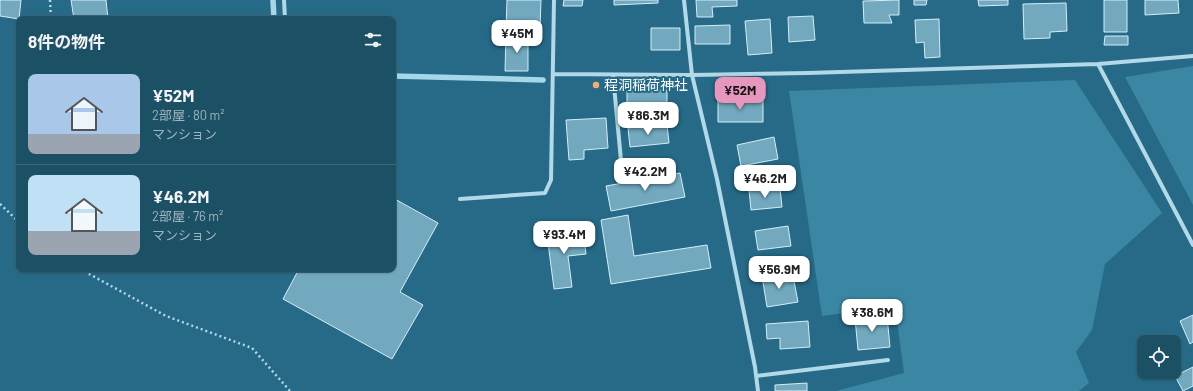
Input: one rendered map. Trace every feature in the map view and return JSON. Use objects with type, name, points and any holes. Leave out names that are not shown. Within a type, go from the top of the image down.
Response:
[{"type":"street","points":[[284,0],[286,16]]},
{"type":"street","points":[[460,199],[546,193],[551,180],[554,0]]},
{"type":"street","points":[[684,0],[692,75],[717,179],[758,391]]},
{"type":"street","points":[[553,74],[692,75],[1098,64],[1193,56]]},
{"type":"street","points":[[1098,64],[1193,245]]},
{"type":"street","points":[[613,75],[622,171]]},
{"type":"street","points":[[756,376],[888,360]]},
{"type":"path","points":[[50,0],[50,16]]},
{"type":"path","points":[[0,204],[16,219]]},
{"type":"path","points":[[85,272],[166,316],[252,348],[290,391]]},
{"type":"shaded area","points":[[1193,66],[1193,205],[1125,77]]},
{"type":"shaded area","points":[[1075,80],[1162,213],[1105,264],[1092,330],[1076,352],[1089,383],[1079,391],[836,391],[904,373],[895,306],[822,316],[789,91]]},
{"type":"building","points":[[0,0],[21,0],[19,16],[16,16],[16,19],[0,16]]},
{"type":"building","points":[[71,0],[106,0],[108,16],[74,16]]},
{"type":"building","points":[[507,0],[541,0],[540,29],[506,29]]},
{"type":"building","points":[[564,0],[583,0],[582,6],[563,6]]},
{"type":"building","points":[[614,0],[658,0],[658,3],[614,5]]},
{"type":"building","points":[[696,0],[737,0],[737,6],[712,7],[713,17],[697,17]]},
{"type":"building","points":[[899,0],[899,15],[889,15],[892,23],[864,23],[863,1]]},
{"type":"building","points":[[914,0],[927,0],[926,5],[914,5]]},
{"type":"building","points":[[978,0],[1008,0],[1008,5],[979,6]]},
{"type":"building","points":[[1104,0],[1127,0],[1127,32],[1104,32]]},
{"type":"building","points":[[1145,0],[1178,0],[1179,13],[1145,15]]},
{"type":"building","points":[[1066,3],[1067,31],[1050,32],[1050,38],[1024,39],[1023,4]]},
{"type":"building","points":[[813,16],[815,40],[789,42],[788,17]]},
{"type":"building","points":[[770,19],[772,53],[748,55],[745,21]]},
{"type":"building","points":[[939,19],[940,57],[925,58],[924,42],[916,43],[915,20]]},
{"type":"building","points":[[730,25],[730,44],[695,44],[695,26]]},
{"type":"building","points":[[651,28],[680,28],[680,50],[651,50]]},
{"type":"building","points":[[506,36],[528,37],[528,71],[505,71]]},
{"type":"building","points":[[1105,36],[1128,36],[1128,45],[1104,45]]},
{"type":"building","points":[[667,85],[667,115],[627,115],[627,86]]},
{"type":"building","points":[[718,100],[763,100],[763,122],[718,122]]},
{"type":"building","points":[[606,118],[608,148],[584,150],[584,159],[569,160],[566,120]]},
{"type":"building","points":[[667,124],[669,143],[630,147],[628,128]]},
{"type":"building","points":[[774,137],[778,159],[741,166],[737,145]]},
{"type":"building","points":[[680,173],[685,197],[611,211],[606,186]]},
{"type":"building","points":[[780,188],[782,207],[751,210],[749,190]]},
{"type":"building","points":[[396,200],[438,223],[400,292],[423,305],[392,359],[283,299],[297,272],[396,272]]},
{"type":"building","points":[[628,215],[634,256],[707,245],[711,268],[611,284],[601,220]]},
{"type":"building","points":[[788,226],[791,246],[758,250],[755,231]]},
{"type":"building","points":[[583,230],[586,254],[568,256],[572,287],[554,289],[547,235]]},
{"type":"building","points":[[783,273],[785,282],[794,281],[798,302],[767,307],[762,276]]},
{"type":"building","points":[[1193,315],[1193,342],[1190,344],[1180,321]]},
{"type":"building","points":[[887,316],[890,347],[858,350],[855,318]]},
{"type":"building","points":[[808,321],[810,347],[780,349],[780,338],[767,339],[766,324]]},
{"type":"building","points":[[1193,367],[1193,386],[1183,391],[1177,379],[1181,379],[1181,373]]},
{"type":"building","points":[[807,383],[807,391],[775,391],[775,385]]},
{"type":"waterway","points":[[273,0],[274,16]]},
{"type":"waterway","points":[[396,76],[543,80]]},
{"type":"place","name":"程洞稲荷神社","points":[[596,85]]}]
